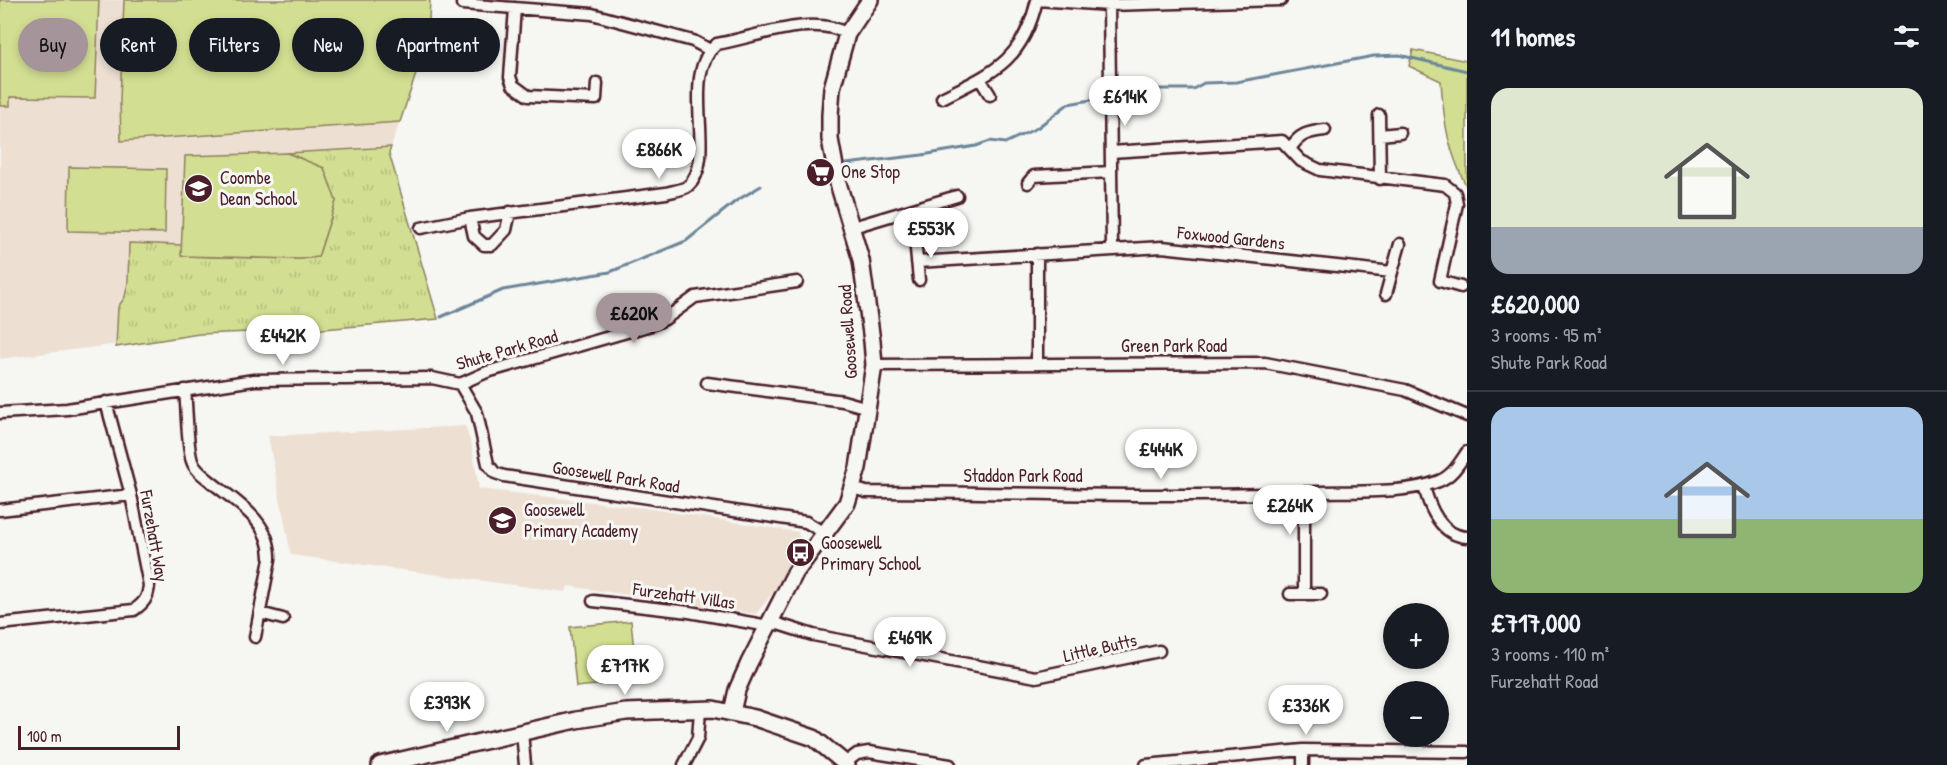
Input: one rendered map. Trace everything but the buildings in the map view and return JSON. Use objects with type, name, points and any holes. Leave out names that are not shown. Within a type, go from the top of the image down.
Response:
[{"type":"street","name":"Goosewell Road","points":[[732,712],[737,690],[795,573],[826,534],[847,503],[853,488],[874,365],[866,284],[853,227],[838,183],[830,139],[832,88],[847,34],[870,0]]},
{"type":"street","points":[[942,98],[1002,66],[1016,52],[1034,15],[1037,0],[1109,5],[1281,0]]},
{"type":"street","points":[[462,4],[569,12],[610,18],[693,41],[710,50]]},
{"type":"street","points":[[1109,5],[1112,248]]},
{"type":"street","points":[[515,8],[510,77],[513,85],[528,96],[596,99],[597,83]]},
{"type":"street","points":[[421,228],[510,212],[666,193],[686,187],[695,177],[699,160],[700,67],[710,50],[717,44],[798,27],[838,28],[847,34]]},
{"type":"street","points":[[980,79],[990,95]]},
{"type":"street","points":[[1378,115],[1380,179]]},
{"type":"street","points":[[1290,148],[1296,138],[1306,132],[1325,130]]},
{"type":"street","points":[[1380,135],[1400,133]]},
{"type":"street","points":[[1111,152],[1268,140],[1282,141],[1301,160],[1317,169],[1380,179],[1445,184],[1455,193],[1457,204],[1440,280],[1461,286]]},
{"type":"street","points":[[1028,183],[1034,176],[1111,172]]},
{"type":"street","points":[[853,227],[957,196]]},
{"type":"street","points":[[470,218],[474,236],[484,245],[492,245],[506,230],[510,212]]},
{"type":"street","points":[[915,239],[919,280]]},
{"type":"street","points":[[1386,294],[1400,244]]},
{"type":"street","name":"Foxwood Gardens","points":[[917,262],[1112,248],[1162,247],[1392,272]]},
{"type":"street","points":[[1037,254],[1037,363]]},
{"type":"street","name":"Shute Park Road","points":[[0,413],[67,409],[254,380],[432,378],[460,384],[487,372],[651,325],[665,319],[695,297],[780,290],[797,282]]},
{"type":"street","name":"Green Park Road","points":[[874,365],[1265,363],[1405,390],[1467,417]]},
{"type":"street","points":[[707,383],[843,401],[868,408]]},
{"type":"street","name":"Goosewell Park Road","points":[[460,384],[477,413],[488,464],[495,473],[806,522],[826,534]]},
{"type":"street","points":[[185,390],[191,460],[206,478],[259,520],[265,531],[270,559],[255,637]]},
{"type":"street","name":"Furzehatt Way","points":[[0,624],[134,610],[144,603],[149,585],[131,495],[106,402]]},
{"type":"street","name":"Staddon Park Road","points":[[853,488],[866,492],[1242,495],[1304,493],[1424,486],[1441,481],[1454,472],[1467,453]]},
{"type":"street","points":[[1424,486],[1429,506],[1440,523],[1451,532],[1467,537]]},
{"type":"street","points":[[1304,493],[1304,594]]},
{"type":"street","points":[[0,510],[131,495]]},
{"type":"street","points":[[1290,594],[1321,594]]},
{"type":"street","name":"Furzehatt Villas","points":[[593,601],[770,625],[778,624],[813,635],[1036,677],[1049,677]]},
{"type":"street","points":[[260,613],[283,619]]},
{"type":"street","name":"Little Butts","points":[[1049,677],[1159,651]]},
{"type":"street","points":[[684,765],[698,738],[700,710]]},
{"type":"street","points":[[380,765],[522,732],[626,712],[700,710],[732,712],[814,738],[846,764],[857,754],[869,752],[950,765]]},
{"type":"street","points":[[522,732],[525,765]]},
{"type":"street","points":[[1146,765],[1303,750],[1467,752]]},
{"type":"street","points":[[1303,750],[1303,765]]},
{"type":"shaded area","name":"Coombe Dean School","points":[[0,0],[430,0],[429,18],[376,18],[376,72],[416,72],[389,153],[438,319],[323,329],[199,334],[0,359]]},
{"type":"shaded area","name":"Goosewell Primary Academy","points":[[465,426],[472,446],[479,489],[645,508],[798,532],[800,540],[797,550],[772,594],[756,614],[568,586],[566,592],[291,555],[268,436]]},
{"type":"green space","points":[[0,0],[99,0],[95,98],[10,97],[10,106],[0,106]]},
{"type":"green space","points":[[124,0],[430,0],[429,18],[376,18],[376,72],[417,72],[400,122],[121,141],[121,72],[177,72],[177,18],[123,18]]},
{"type":"green space","points":[[1413,50],[1467,61],[1467,188],[1455,161],[1448,136],[1441,81],[1409,66]]},
{"type":"green space","points":[[391,147],[389,153],[438,319],[323,329],[199,334],[116,347],[118,307],[125,297],[128,282],[129,243],[182,245],[182,256],[300,259],[318,257],[336,201],[324,168],[287,153]]},
{"type":"green space","points":[[287,153],[324,168],[336,201],[318,257],[300,259],[181,256],[185,156]]},
{"type":"green space","points":[[69,167],[166,169],[165,233],[68,231]]},
{"type":"green space","points":[[631,621],[637,681],[576,687],[570,627]]},
{"type":"waterway","points":[[1123,92],[1133,94],[1149,89],[1193,89],[1204,83],[1236,82],[1374,56],[1399,55],[1467,71]]},
{"type":"waterway","points":[[846,164],[922,155],[976,146],[990,141],[1005,143],[1037,128],[1068,104],[1102,98]]},
{"type":"waterway","points":[[441,317],[503,290],[610,272],[686,241],[736,201],[761,186]]},
{"type":"place","name":"One Stop","points":[[820,172]]},
{"type":"place","name":"Coombe Dean School","points":[[199,188]]},
{"type":"place","name":"Goosewell Primary Academy","points":[[503,520]]},
{"type":"place","name":"Goosewell Primary School","points":[[800,553]]}]
